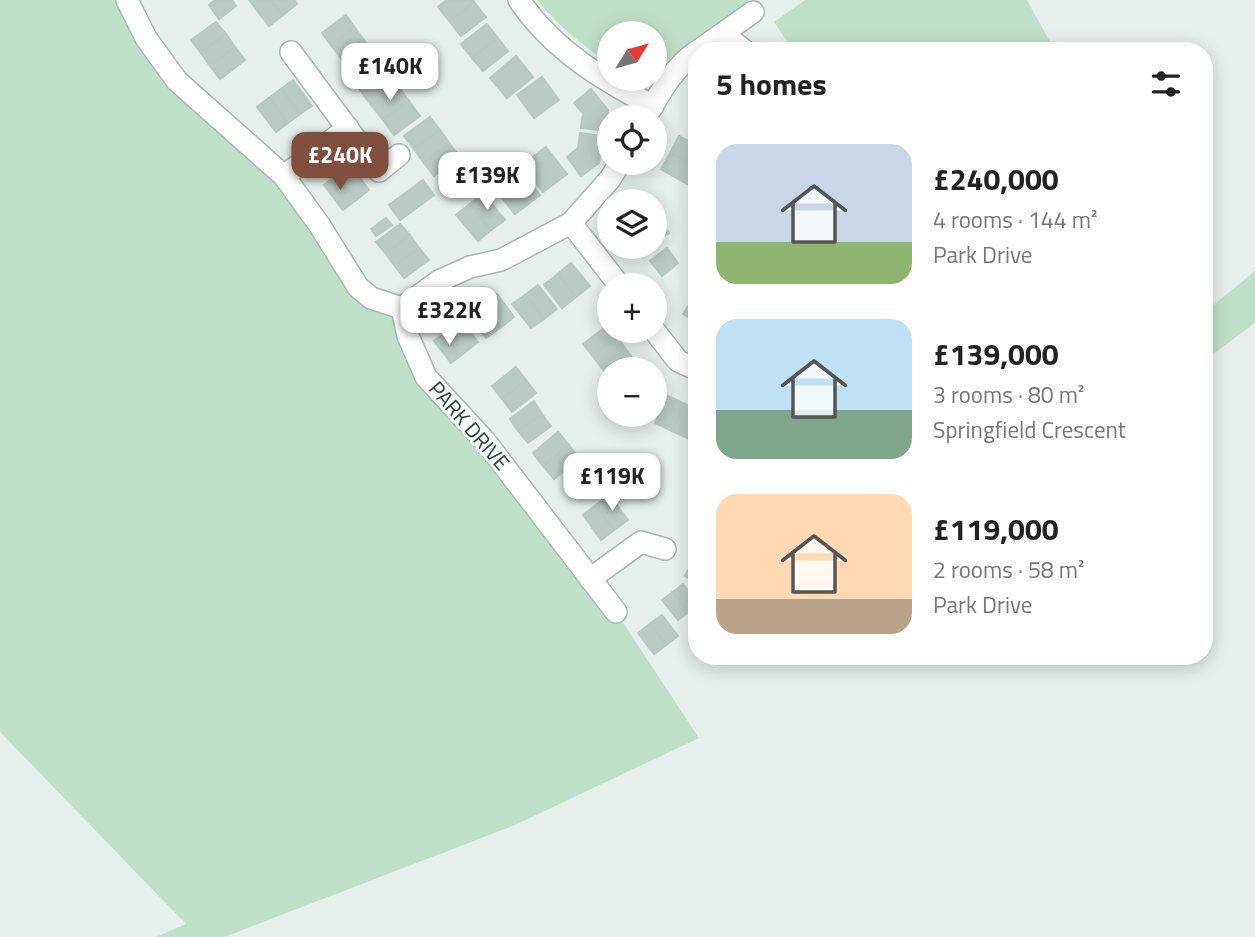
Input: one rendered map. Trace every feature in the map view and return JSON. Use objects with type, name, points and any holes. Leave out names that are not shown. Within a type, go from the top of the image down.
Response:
[{"type":"street","points":[[127,0],[146,38],[177,82],[284,176],[320,226],[358,287],[371,298],[402,308],[439,281],[470,267],[501,260],[570,223],[612,175]]},
{"type":"street","points":[[519,0],[543,31],[570,56],[642,105]]},
{"type":"street","points":[[711,42],[752,12]]},
{"type":"street","points":[[723,34],[733,42]]},
{"type":"street","points":[[291,52],[379,171],[399,155]]},
{"type":"street","points":[[654,105],[688,58]]},
{"type":"street","points":[[284,176],[348,128]]},
{"type":"street","points":[[570,223],[610,273]]},
{"type":"street","name":"PARK DRIVE","points":[[402,308],[408,336],[426,377],[485,441],[616,612]]},
{"type":"street","points":[[664,343],[678,360],[688,365]]},
{"type":"street","points":[[590,579],[641,542],[665,549]]},
{"type":"green space","points":[[0,0],[127,0],[146,38],[284,176],[358,287],[402,308],[408,336],[616,612],[699,738],[515,825],[224,937],[156,937],[186,924],[0,732]]},
{"type":"green space","points":[[537,0],[749,1],[693,42],[688,42],[688,46],[667,61],[667,21],[597,21],[597,55],[570,34]]},
{"type":"green space","points":[[805,0],[1027,0],[1050,42],[788,42],[774,22]]},
{"type":"green space","points":[[1255,271],[1255,323],[1213,354],[1213,306]]},
{"type":"building","points":[[215,0],[232,0],[236,6],[219,19],[209,5]]},
{"type":"building","points":[[249,0],[271,0],[283,15],[269,26]]},
{"type":"building","points":[[271,0],[294,0],[297,4],[283,15]]},
{"type":"building","points":[[447,0],[474,2],[450,22],[438,7]]},
{"type":"building","points":[[474,2],[486,17],[461,36],[450,22]]},
{"type":"building","points":[[346,15],[355,28],[331,45],[322,33]]},
{"type":"building","points":[[216,22],[226,34],[201,53],[191,40]]},
{"type":"building","points":[[487,24],[498,38],[472,58],[461,44]]},
{"type":"building","points":[[355,28],[364,40],[340,57],[331,45]]},
{"type":"building","points":[[226,34],[235,47],[210,66],[201,53]]},
{"type":"building","points":[[498,38],[508,51],[483,71],[472,58]]},
{"type":"building","points":[[364,40],[373,52],[349,70],[340,57]]},
{"type":"building","points":[[235,47],[245,60],[220,79],[210,66]]},
{"type":"building","points":[[374,55],[386,70],[360,90],[348,74]]},
{"type":"building","points":[[516,56],[533,77],[507,98],[490,78]]},
{"type":"building","points":[[386,70],[397,85],[371,105],[360,90]]},
{"type":"building","points":[[542,77],[559,100],[534,118],[517,95]]},
{"type":"building","points":[[293,80],[312,106],[300,114],[281,89]]},
{"type":"building","points":[[397,85],[409,101],[383,120],[371,105]]},
{"type":"building","points":[[281,89],[300,114],[288,123],[269,98]]},
{"type":"building","points":[[591,89],[604,105],[597,105],[597,130],[581,128],[583,113],[574,103]]},
{"type":"building","points":[[269,98],[288,123],[276,132],[257,107]]},
{"type":"building","points":[[409,101],[420,116],[394,135],[383,120]]},
{"type":"building","points":[[430,117],[440,130],[414,149],[404,136]]},
{"type":"building","points":[[440,130],[450,144],[424,163],[414,149]]},
{"type":"building","points":[[580,133],[597,135],[597,164],[581,176],[567,157],[578,148]]},
{"type":"building","points":[[679,136],[688,141],[688,163],[670,153]]},
{"type":"building","points":[[450,144],[460,157],[434,176],[424,163]]},
{"type":"building","points":[[546,147],[567,174],[543,192],[522,165]]},
{"type":"building","points":[[670,153],[688,163],[688,184],[667,172],[667,158]]},
{"type":"building","points":[[350,165],[369,190],[356,200],[337,175]]},
{"type":"building","points":[[518,168],[540,195],[515,214],[494,188]]},
{"type":"building","points":[[337,175],[356,200],[343,210],[324,185]]},
{"type":"building","points":[[423,180],[434,195],[400,220],[389,205]]},
{"type":"building","points":[[483,193],[505,220],[491,230],[470,204]]},
{"type":"building","points":[[470,204],[491,230],[478,241],[456,215]]},
{"type":"building","points":[[386,218],[392,225],[376,236],[371,229]]},
{"type":"building","points":[[400,224],[410,235],[386,254],[376,242]]},
{"type":"building","points":[[410,235],[419,248],[395,266],[386,254]]},
{"type":"building","points":[[419,248],[429,260],[404,278],[395,266]]},
{"type":"building","points":[[667,248],[678,263],[666,273],[660,273],[650,261],[667,259]]},
{"type":"building","points":[[571,263],[590,286],[576,297],[558,274]]},
{"type":"building","points":[[558,274],[576,297],[562,308],[544,285]]},
{"type":"building","points":[[538,285],[557,309],[544,319],[525,295]]},
{"type":"building","points":[[497,294],[514,317],[500,328],[482,304]]},
{"type":"building","points":[[525,295],[544,319],[531,328],[512,304]]},
{"type":"building","points":[[482,304],[500,328],[486,338],[468,315]]},
{"type":"building","points":[[461,320],[478,342],[464,353],[448,331]]},
{"type":"building","points":[[448,331],[464,353],[451,363],[434,341]]},
{"type":"building","points":[[597,333],[597,343],[608,343],[592,355],[583,344]]},
{"type":"building","points":[[608,343],[622,343],[625,348],[614,357],[597,357],[597,362],[592,355]]},
{"type":"building","points":[[625,348],[632,357],[614,357]]},
{"type":"building","points":[[516,367],[526,380],[502,399],[492,386]]},
{"type":"building","points":[[526,380],[536,393],[512,412],[502,399]]},
{"type":"building","points":[[668,396],[685,404],[672,431],[664,427],[667,427]]},
{"type":"building","points":[[534,401],[542,414],[518,431],[510,419]]},
{"type":"building","points":[[685,404],[688,406],[688,439],[672,431]]},
{"type":"building","points":[[542,414],[551,426],[528,443],[518,431]]},
{"type":"building","points":[[558,432],[569,445],[543,466],[533,453]]},
{"type":"building","points":[[569,445],[579,458],[554,479],[543,466]]},
{"type":"building","points":[[628,455],[656,469],[649,482],[622,469]]},
{"type":"building","points":[[622,469],[649,482],[642,496],[615,483]]},
{"type":"building","points":[[609,495],[628,520],[614,530],[596,505]]},
{"type":"building","points":[[596,505],[614,530],[601,540],[583,515]]},
{"type":"building","points":[[683,584],[688,591],[688,612],[673,592]]},
{"type":"building","points":[[673,592],[688,612],[678,620],[662,600]]},
{"type":"building","points":[[662,615],[678,636],[666,645],[650,624]]},
{"type":"building","points":[[650,624],[666,645],[654,654],[638,633]]}]
